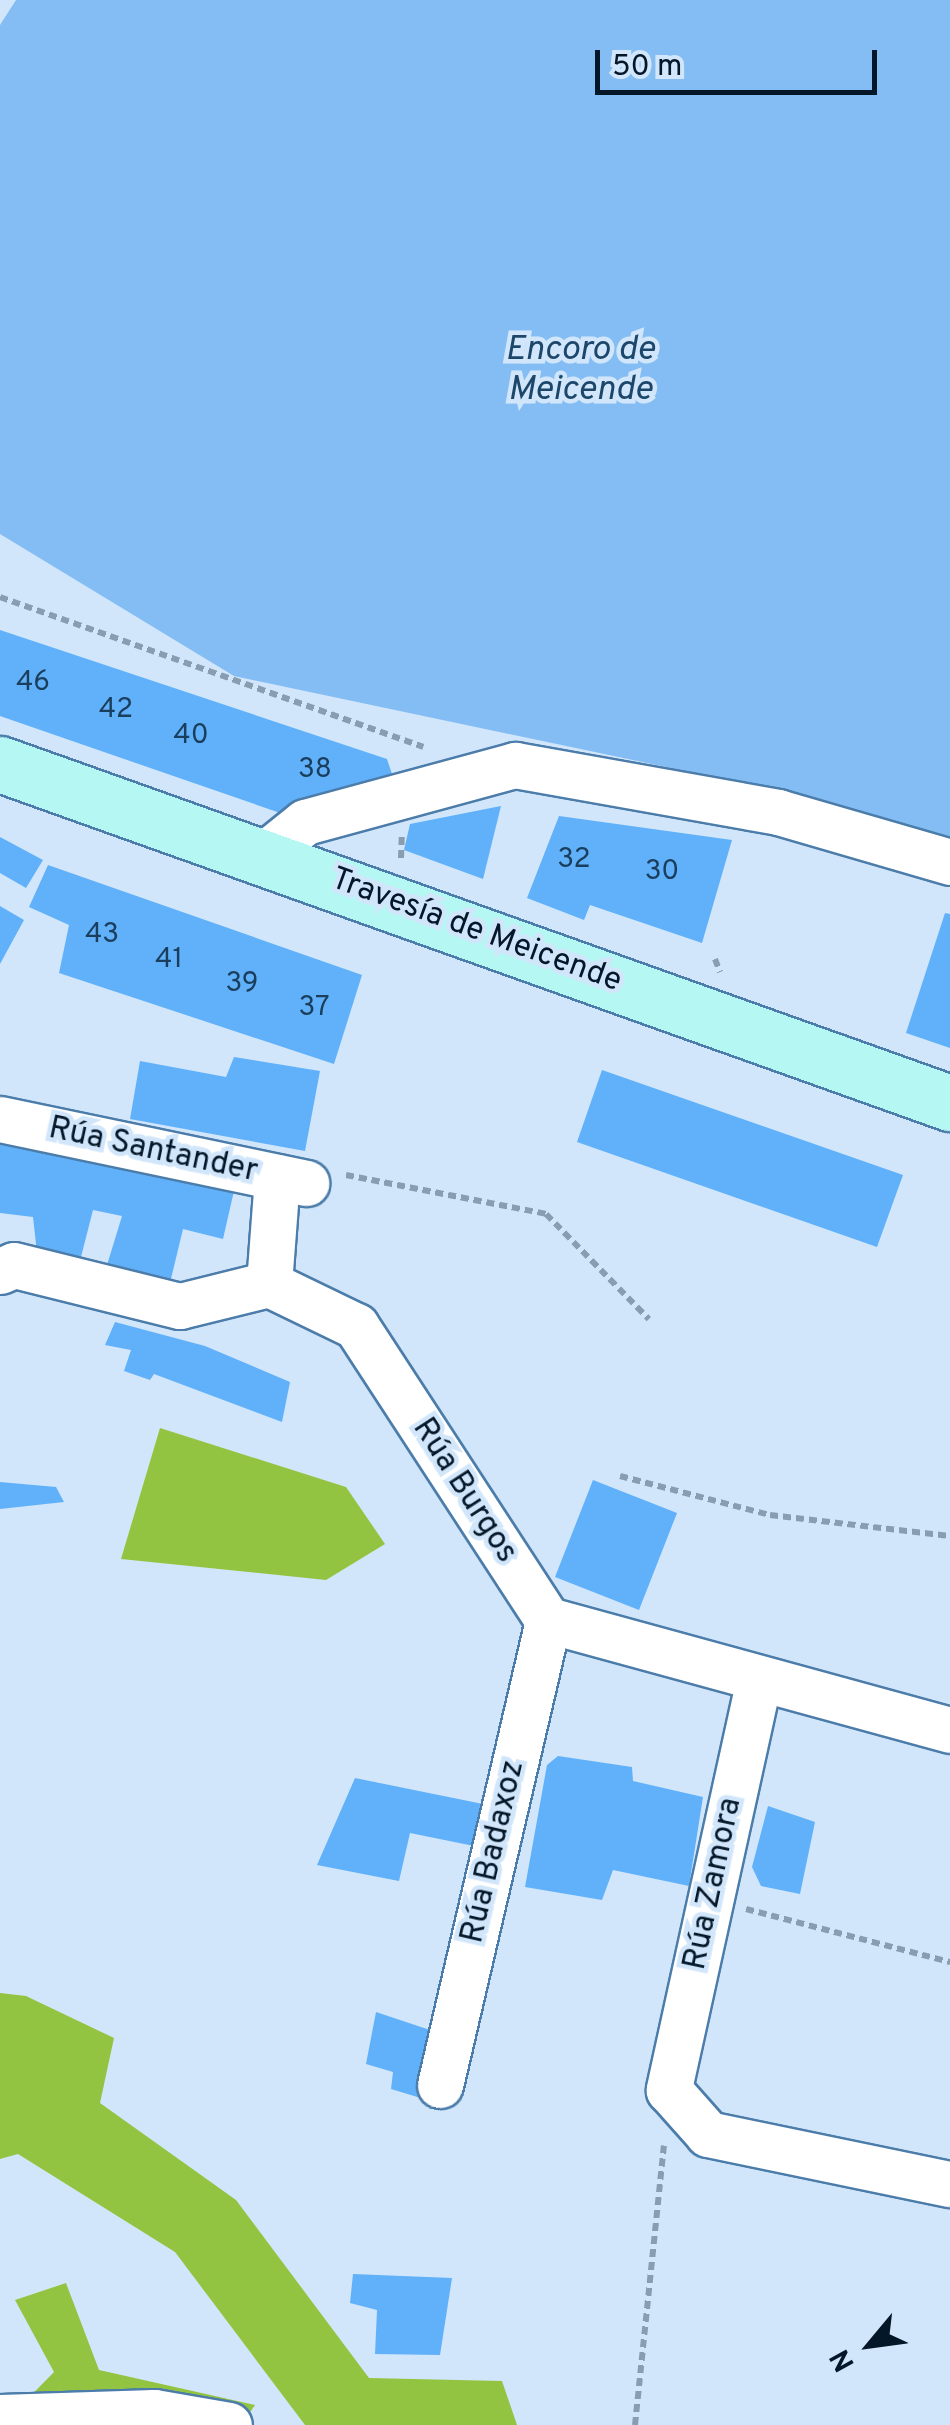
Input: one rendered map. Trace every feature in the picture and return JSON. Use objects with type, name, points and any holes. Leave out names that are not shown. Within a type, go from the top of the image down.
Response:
[{"type":"main road","name":"Travesía de Meicende","points":[[0,764],[266,854],[950,1103]]},
{"type":"street","points":[[266,854],[305,822],[514,765],[778,812],[950,862]]},
{"type":"street","name":"Rúa Santander","points":[[0,1119],[291,1180]]},
{"type":"street","points":[[0,1271],[14,1266],[180,1306],[269,1284],[291,1180]]},
{"type":"street","name":"Rúa Burgos","points":[[269,1284],[356,1326],[548,1620]]},
{"type":"street","points":[[548,1620],[950,1730]]},
{"type":"street","name":"Rúa Badaxoz","points":[[440,2085],[548,1620]]},
{"type":"street","name":"Rúa Zamora","points":[[670,2090],[759,1678]]},
{"type":"street","points":[[670,2090],[708,2134],[950,2184]]},
{"type":"street","points":[[0,2416],[154,2412],[229,2425]]},
{"type":"path","points":[[291,1180],[356,1173],[546,1214],[649,1319]]},
{"type":"path","points":[[620,1476],[770,1516],[950,1536]]},
{"type":"path","points":[[711,1900],[950,1962]]},
{"type":"path","points":[[635,2425],[670,2090]]},
{"type":"green space","points":[[160,1428],[346,1487],[385,1544],[326,1580],[121,1559]]},
{"type":"green space","points":[[0,1993],[26,1996],[114,2038],[100,2103],[236,2200],[369,2378],[502,2381],[517,2425],[305,2425],[175,2252],[18,2154],[0,2159]]},
{"type":"green space","points":[[66,2283],[99,2370],[255,2405],[241,2425],[2,2425],[54,2372],[15,2300]]},
{"type":"water","name":"Encoro de Meicende","points":[[16,0],[950,0],[950,839],[818,799],[234,676],[0,534],[0,25]]},
{"type":"building","points":[[0,630],[387,759],[394,780],[286,815],[0,716]]},
{"type":"building","points":[[501,806],[483,879],[404,850],[410,824]]},
{"type":"building","points":[[559,816],[732,840],[702,943],[590,905],[584,920],[527,898]]},
{"type":"building","points":[[0,837],[43,860],[26,888],[0,873]]},
{"type":"building","points":[[48,865],[362,975],[334,1064],[59,973],[69,925],[29,907]]},
{"type":"building","points":[[0,906],[24,920],[0,964]]},
{"type":"building","points":[[945,913],[950,914],[950,1048],[906,1033]]},
{"type":"building","points":[[234,1057],[320,1071],[305,1151],[130,1119],[140,1061],[226,1077]]},
{"type":"building","points":[[602,1070],[903,1175],[877,1247],[577,1142]]},
{"type":"building","points":[[0,1137],[236,1182],[223,1239],[183,1229],[170,1283],[107,1265],[122,1216],[93,1210],[81,1257],[37,1253],[33,1217],[0,1213]]},
{"type":"building","points":[[115,1322],[205,1346],[290,1382],[282,1422],[154,1374],[150,1380],[124,1371],[131,1350],[105,1345]]},
{"type":"building","points":[[593,1480],[677,1513],[639,1610],[555,1577]]},
{"type":"building","points":[[0,1482],[56,1487],[64,1502],[0,1509]]},
{"type":"building","points":[[558,1756],[632,1767],[633,1781],[703,1797],[689,1886],[613,1870],[602,1900],[525,1887],[547,1765]]},
{"type":"building","points":[[355,1778],[483,1804],[474,1846],[410,1833],[399,1881],[317,1865]]},
{"type":"building","points":[[768,1806],[815,1822],[800,1894],[761,1886],[752,1867]]},
{"type":"building","points":[[376,2012],[442,2034],[424,2099],[391,2089],[393,2072],[366,2064]]},
{"type":"building","points":[[353,2274],[452,2278],[440,2355],[375,2354],[377,2310],[350,2303]]}]
